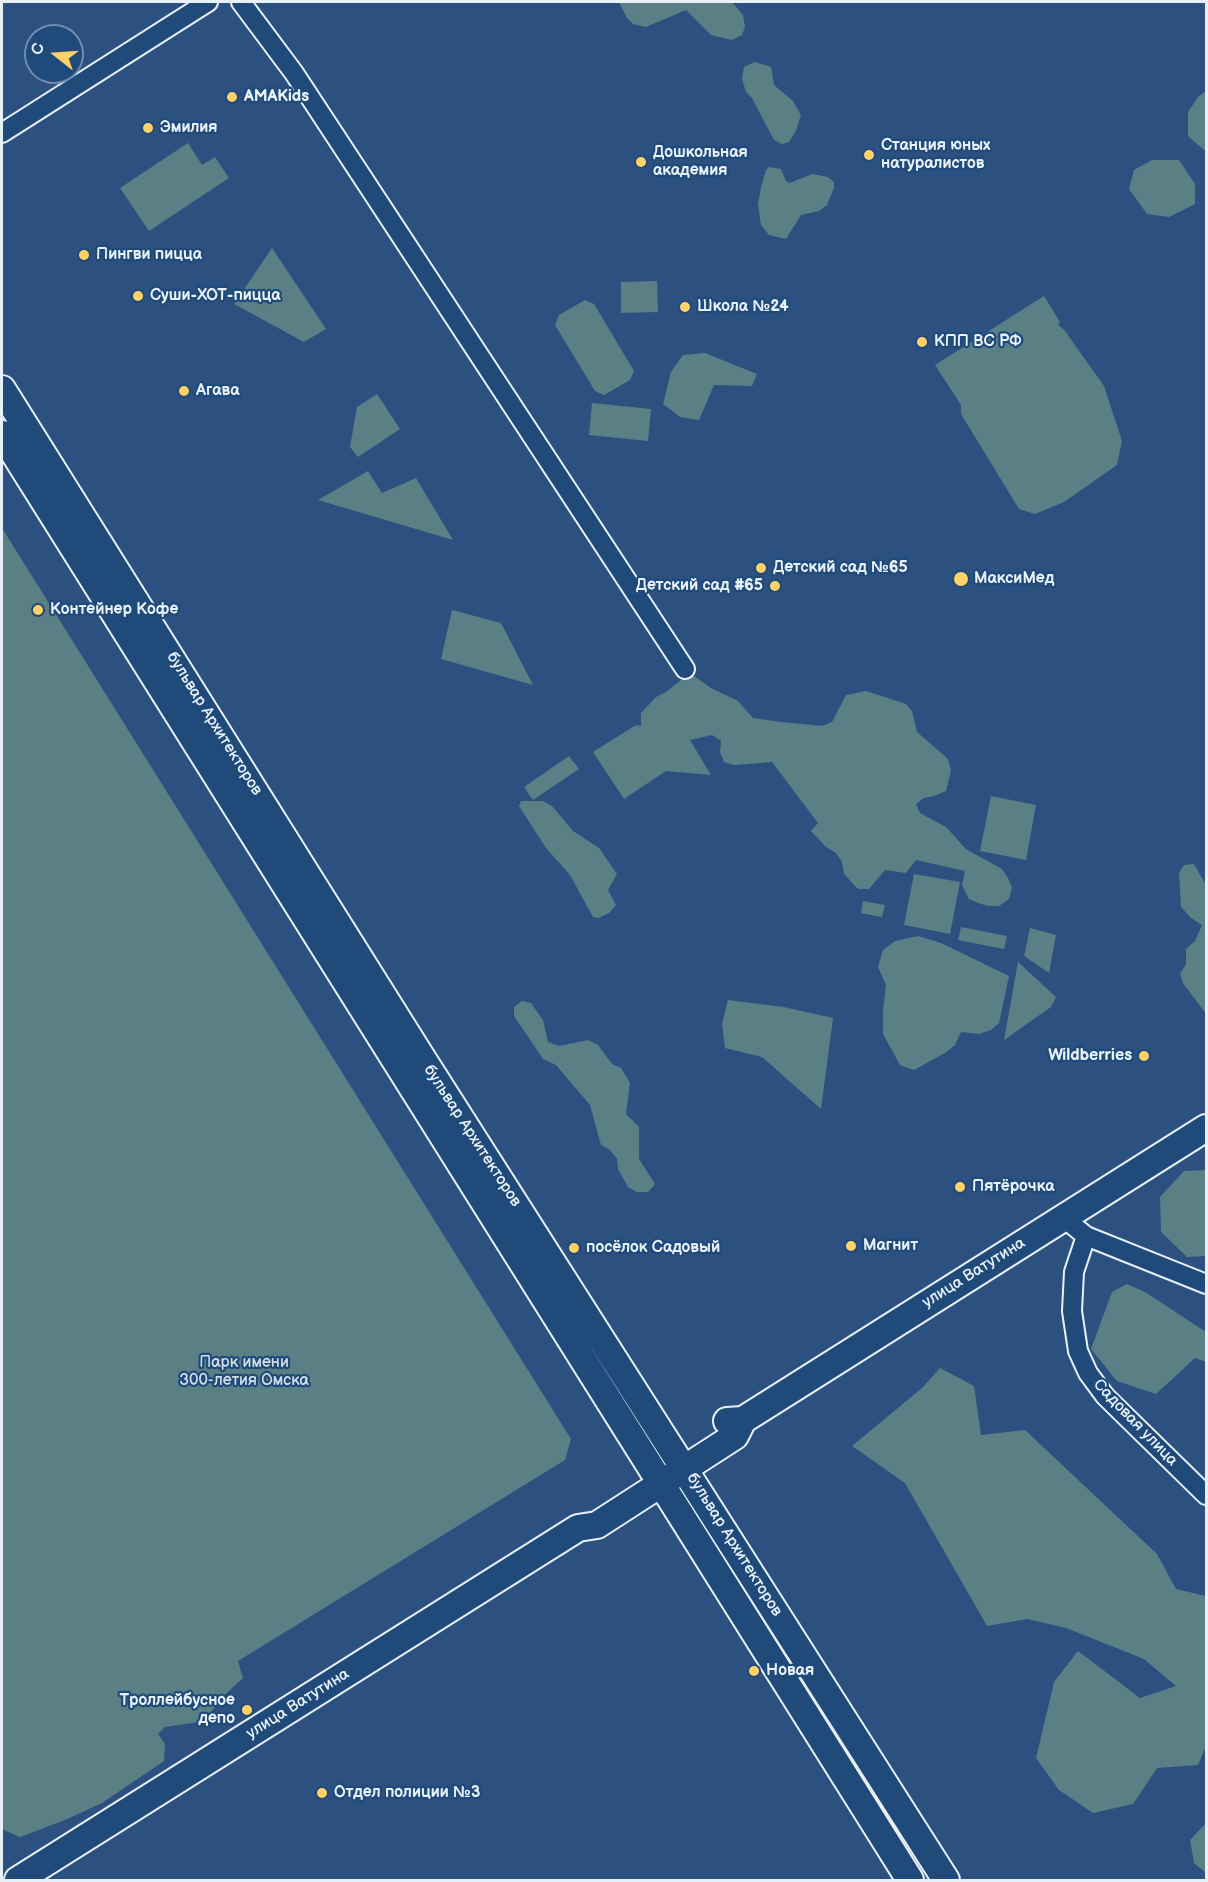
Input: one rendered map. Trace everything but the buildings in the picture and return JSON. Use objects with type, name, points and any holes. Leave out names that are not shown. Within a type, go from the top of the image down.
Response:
[{"type":"main road","name":"бульвар Архитекторов","points":[[2,388],[422,1058],[946,1881]]},
{"type":"main road","name":"бульвар Архитекторов","points":[[2,434],[910,1881]]},
{"type":"main road","name":"улица Ватутина","points":[[18,1881],[578,1528],[597,1525],[656,1477],[680,1461],[735,1436],[743,1420],[1206,1128]]},
{"type":"street","points":[[2,133],[208,2]]},
{"type":"street","points":[[241,2],[294,73],[685,669]]},
{"type":"street","points":[[1064,1218],[1086,1236],[1206,1284]]},
{"type":"street","name":"Садовая улица","points":[[1086,1236],[1074,1272],[1072,1311],[1078,1351],[1088,1373],[1105,1396],[1206,1495]]},
{"type":"green space","points":[[619,2],[732,2],[743,15],[745,27],[742,35],[732,40],[711,35],[686,10],[646,27],[633,24],[627,18]]},
{"type":"green space","points":[[755,62],[771,67],[774,85],[793,101],[801,115],[796,131],[789,142],[782,144],[774,140],[752,98],[746,92],[742,79],[744,67]]},
{"type":"green space","points":[[1206,91],[1206,150],[1204,150],[1188,136],[1188,112],[1198,97]]},
{"type":"green space","points":[[188,143],[202,165],[215,157],[229,178],[149,231],[120,188]]},
{"type":"green space","points":[[1152,160],[1179,160],[1195,184],[1195,204],[1169,217],[1147,214],[1129,189],[1134,170]]},
{"type":"green space","points":[[769,167],[781,169],[786,181],[790,183],[812,174],[828,177],[834,182],[827,205],[819,211],[801,215],[786,239],[769,235],[761,225],[758,204],[766,170]]},
{"type":"green space","points":[[272,248],[326,329],[304,342],[234,304]]},
{"type":"green space","points":[[657,281],[658,312],[621,313],[621,282]]},
{"type":"green space","points":[[1044,296],[1060,322],[1058,324],[1104,386],[1122,441],[1117,465],[1064,502],[1035,514],[1019,509],[961,414],[961,405],[935,365]]},
{"type":"green space","points":[[585,300],[594,304],[634,371],[630,380],[604,395],[595,391],[555,325],[559,315]]},
{"type":"green space","points":[[705,353],[757,374],[752,386],[714,385],[699,420],[680,417],[663,404],[671,372],[683,355]]},
{"type":"green space","points":[[377,394],[400,429],[358,457],[350,447],[357,407]]},
{"type":"green space","points":[[592,403],[651,409],[648,441],[589,435]]},
{"type":"green space","points":[[368,471],[382,493],[416,478],[453,540],[318,500]]},
{"type":"green space","name":"Парк имени 300-летия Омска","points":[[2,528],[571,1439],[565,1460],[238,1661],[243,1678],[219,1700],[206,1721],[165,1727],[158,1734],[165,1744],[164,1761],[102,1803],[20,1837],[2,1829]]},
{"type":"green space","points":[[452,610],[501,623],[533,685],[441,659]]},
{"type":"green space","points":[[690,673],[711,688],[738,701],[753,718],[822,726],[832,722],[846,695],[866,691],[906,704],[912,711],[917,732],[948,759],[951,770],[946,791],[924,798],[916,804],[920,813],[946,827],[966,849],[1002,869],[1012,888],[1009,899],[999,906],[978,903],[969,899],[962,885],[965,871],[916,860],[906,873],[885,870],[869,889],[858,889],[844,874],[842,862],[836,853],[826,847],[811,831],[818,823],[772,762],[734,765],[724,762],[720,752],[721,741],[712,735],[690,740],[711,775],[666,771],[624,799],[593,752],[636,725],[641,726],[641,713],[656,697]]},
{"type":"green space","points":[[569,756],[579,769],[533,800],[524,787]]},
{"type":"green space","points":[[991,796],[1036,805],[1026,860],[980,851]]},
{"type":"green space","points":[[521,801],[543,801],[552,806],[573,831],[599,848],[617,874],[608,890],[616,905],[609,913],[598,918],[593,917],[570,875],[546,848],[519,806]]},
{"type":"green space","points":[[1194,864],[1206,885],[1206,1014],[1183,983],[1180,974],[1186,964],[1186,949],[1195,941],[1202,925],[1191,918],[1181,907],[1179,873],[1184,865]]},
{"type":"green space","points":[[914,874],[960,882],[950,934],[904,925]]},
{"type":"green space","points":[[863,901],[885,905],[882,917],[861,913]]},
{"type":"green space","points":[[961,927],[1007,936],[1004,949],[958,940]]},
{"type":"green space","points":[[1030,928],[1056,935],[1049,973],[1024,956]]},
{"type":"green space","points":[[918,936],[941,943],[1009,976],[999,1023],[991,1030],[979,1034],[961,1032],[955,1045],[914,1070],[900,1065],[883,1034],[886,985],[878,967],[883,950],[895,941]]},
{"type":"green space","points":[[1018,962],[1056,997],[1051,1007],[1004,1040]]},
{"type":"green space","points":[[728,1000],[784,1007],[833,1018],[821,1109],[762,1057],[725,1048],[722,1024]]},
{"type":"green space","points":[[522,1001],[531,1003],[543,1020],[548,1042],[559,1046],[588,1040],[598,1045],[612,1064],[621,1068],[630,1083],[626,1114],[639,1127],[639,1159],[655,1184],[648,1192],[637,1192],[628,1187],[618,1169],[617,1159],[610,1150],[601,1145],[590,1105],[556,1065],[543,1059],[514,1016],[514,1007]]},
{"type":"green space","points":[[1206,1170],[1206,1256],[1187,1257],[1161,1232],[1160,1197],[1184,1171]]},
{"type":"green space","points":[[1127,1284],[1145,1292],[1206,1332],[1206,1362],[1195,1358],[1156,1394],[1117,1381],[1091,1349],[1112,1292]]},
{"type":"green space","points":[[940,1368],[974,1386],[981,1435],[1025,1430],[1157,1554],[1176,1589],[1206,1596],[1206,1746],[1198,1765],[1157,1768],[1133,1804],[1093,1813],[1059,1790],[1036,1758],[1054,1682],[1078,1651],[1140,1698],[1176,1686],[1144,1659],[1066,1628],[1027,1619],[987,1626],[905,1483],[852,1446],[922,1388]]},
{"type":"green space","points":[[1206,1823],[1206,1873],[1194,1863],[1190,1840]]},
{"type":"place","name":"AMAKids","points":[[232,97]]},
{"type":"place","name":"Эмилия","points":[[148,128]]},
{"type":"place","name":"Станция юных натуралистов","points":[[869,155]]},
{"type":"place","name":"Дошкольная академия","points":[[641,162]]},
{"type":"place","name":"Пингви пицца","points":[[84,255]]},
{"type":"place","name":"Суши-ХОТ-пицца","points":[[138,296]]},
{"type":"place","name":"Школа №24","points":[[685,307]]},
{"type":"place","name":"КПП ВС РФ","points":[[922,342]]},
{"type":"place","name":"Агава","points":[[184,391]]},
{"type":"place","name":"Детский сад №65","points":[[761,568]]},
{"type":"place","name":"МаксиМед","points":[[961,579]]},
{"type":"place","name":"Детский сад #65","points":[[775,586]]},
{"type":"place","name":"Контейнер Кофе","points":[[38,610]]},
{"type":"place","name":"Wildberries","points":[[1144,1056]]},
{"type":"place","name":"Пятёрочка","points":[[960,1187]]},
{"type":"place","name":"Магнит","points":[[851,1246]]},
{"type":"place","name":"посёлок Садовый","points":[[574,1248]]},
{"type":"place","name":"Новая","points":[[754,1671]]},
{"type":"place","name":"Троллейбусное депо","points":[[247,1710]]},
{"type":"place","name":"Отдел полиции №3","points":[[322,1793]]}]
